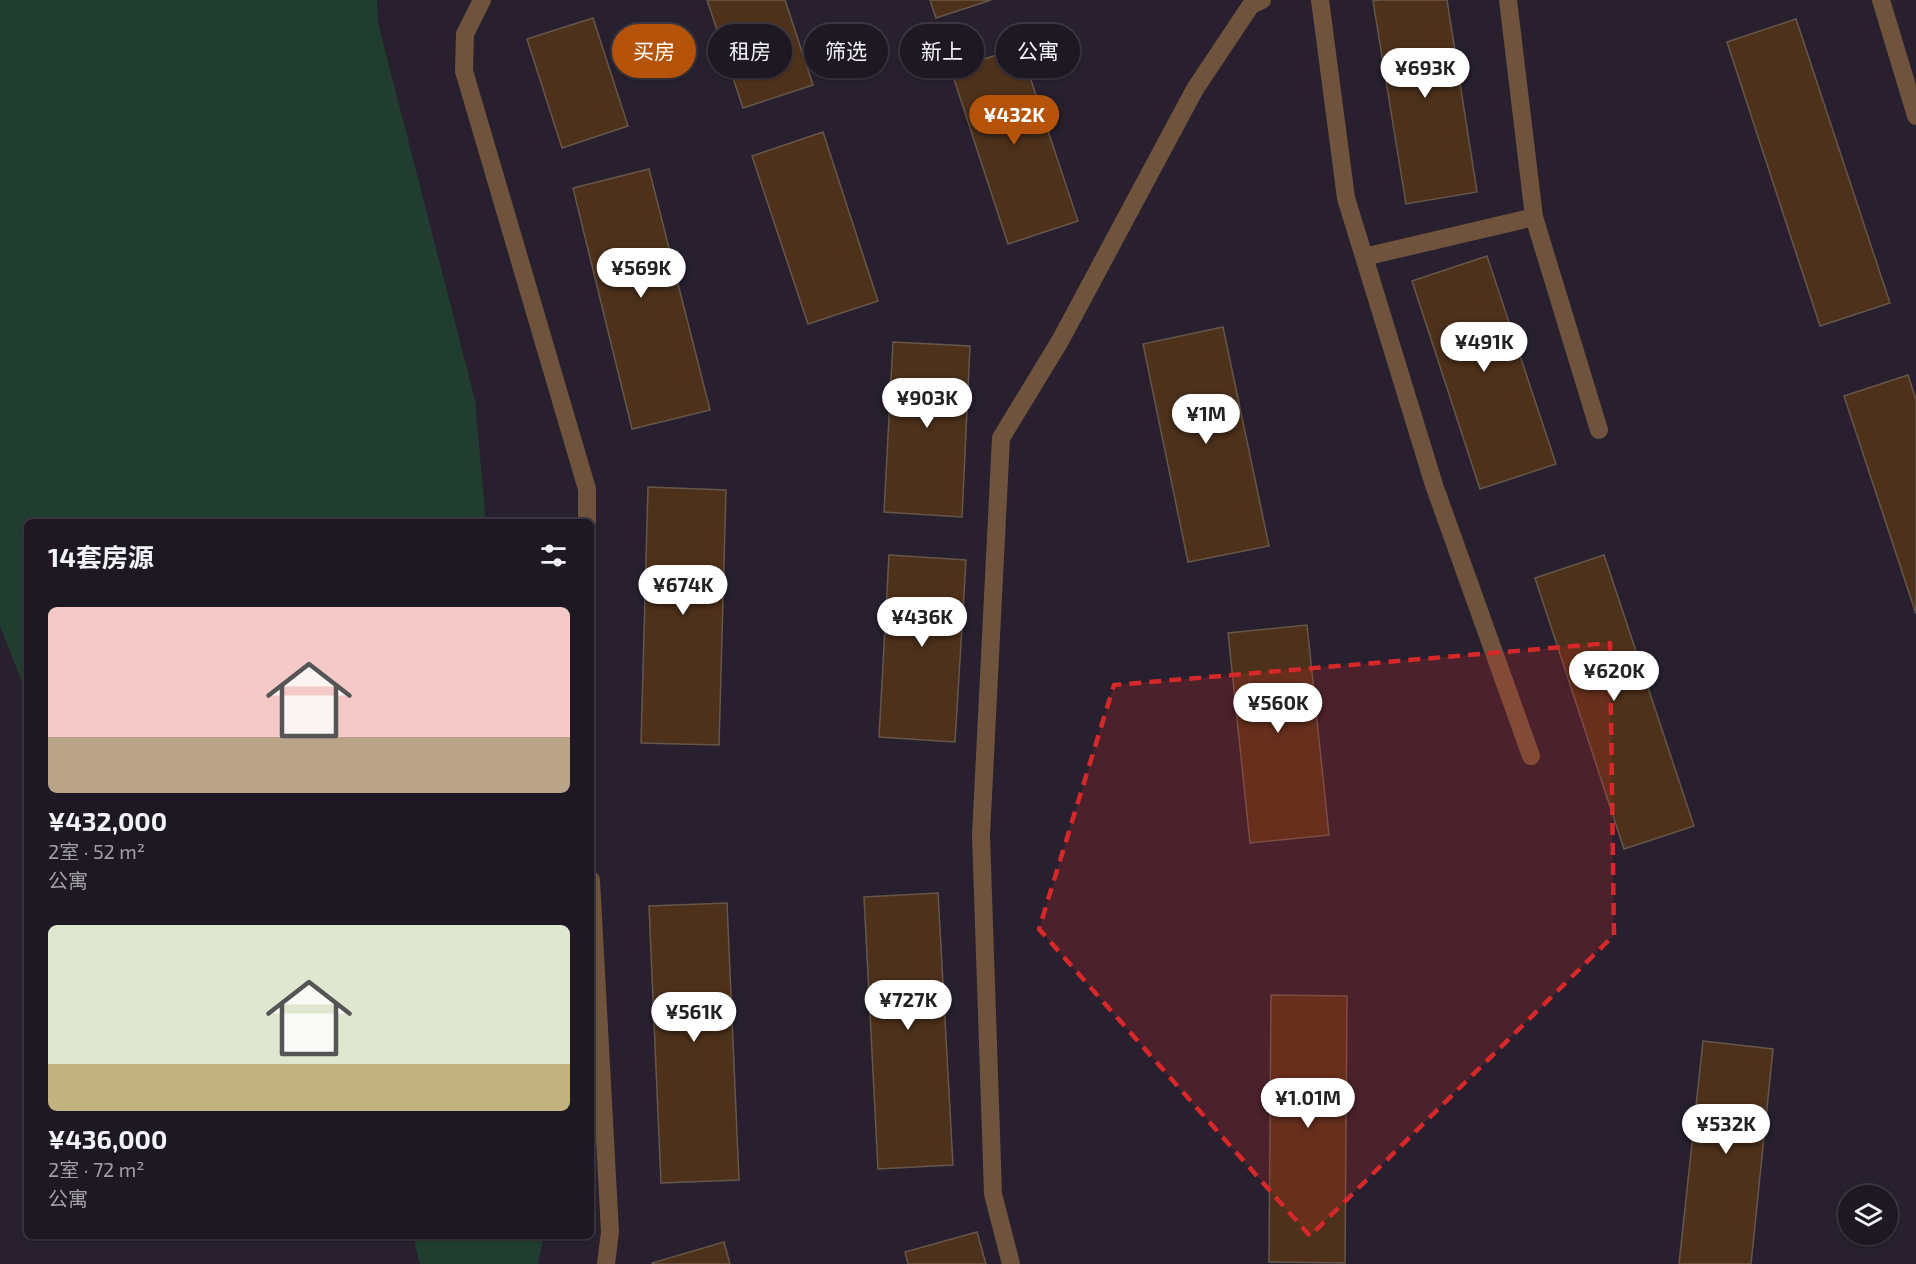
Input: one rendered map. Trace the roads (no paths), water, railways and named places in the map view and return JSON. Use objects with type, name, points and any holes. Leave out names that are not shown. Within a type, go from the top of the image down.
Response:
[{"type":"lane","points":[[482,0],[465,34],[464,71],[587,489],[587,519]]},
{"type":"lane","points":[[1011,1264],[993,1194],[981,835],[1001,438],[1060,341],[1195,89],[1251,4],[1262,0]]},
{"type":"lane","points":[[1320,0],[1346,198],[1434,485],[1531,756]]},
{"type":"lane","points":[[1508,0],[1534,217],[1599,430]]},
{"type":"lane","points":[[1881,0],[1916,116]]},
{"type":"lane","points":[[1364,257],[1534,217]]},
{"type":"lane","points":[[594,936],[610,1232],[606,1264]]}]
